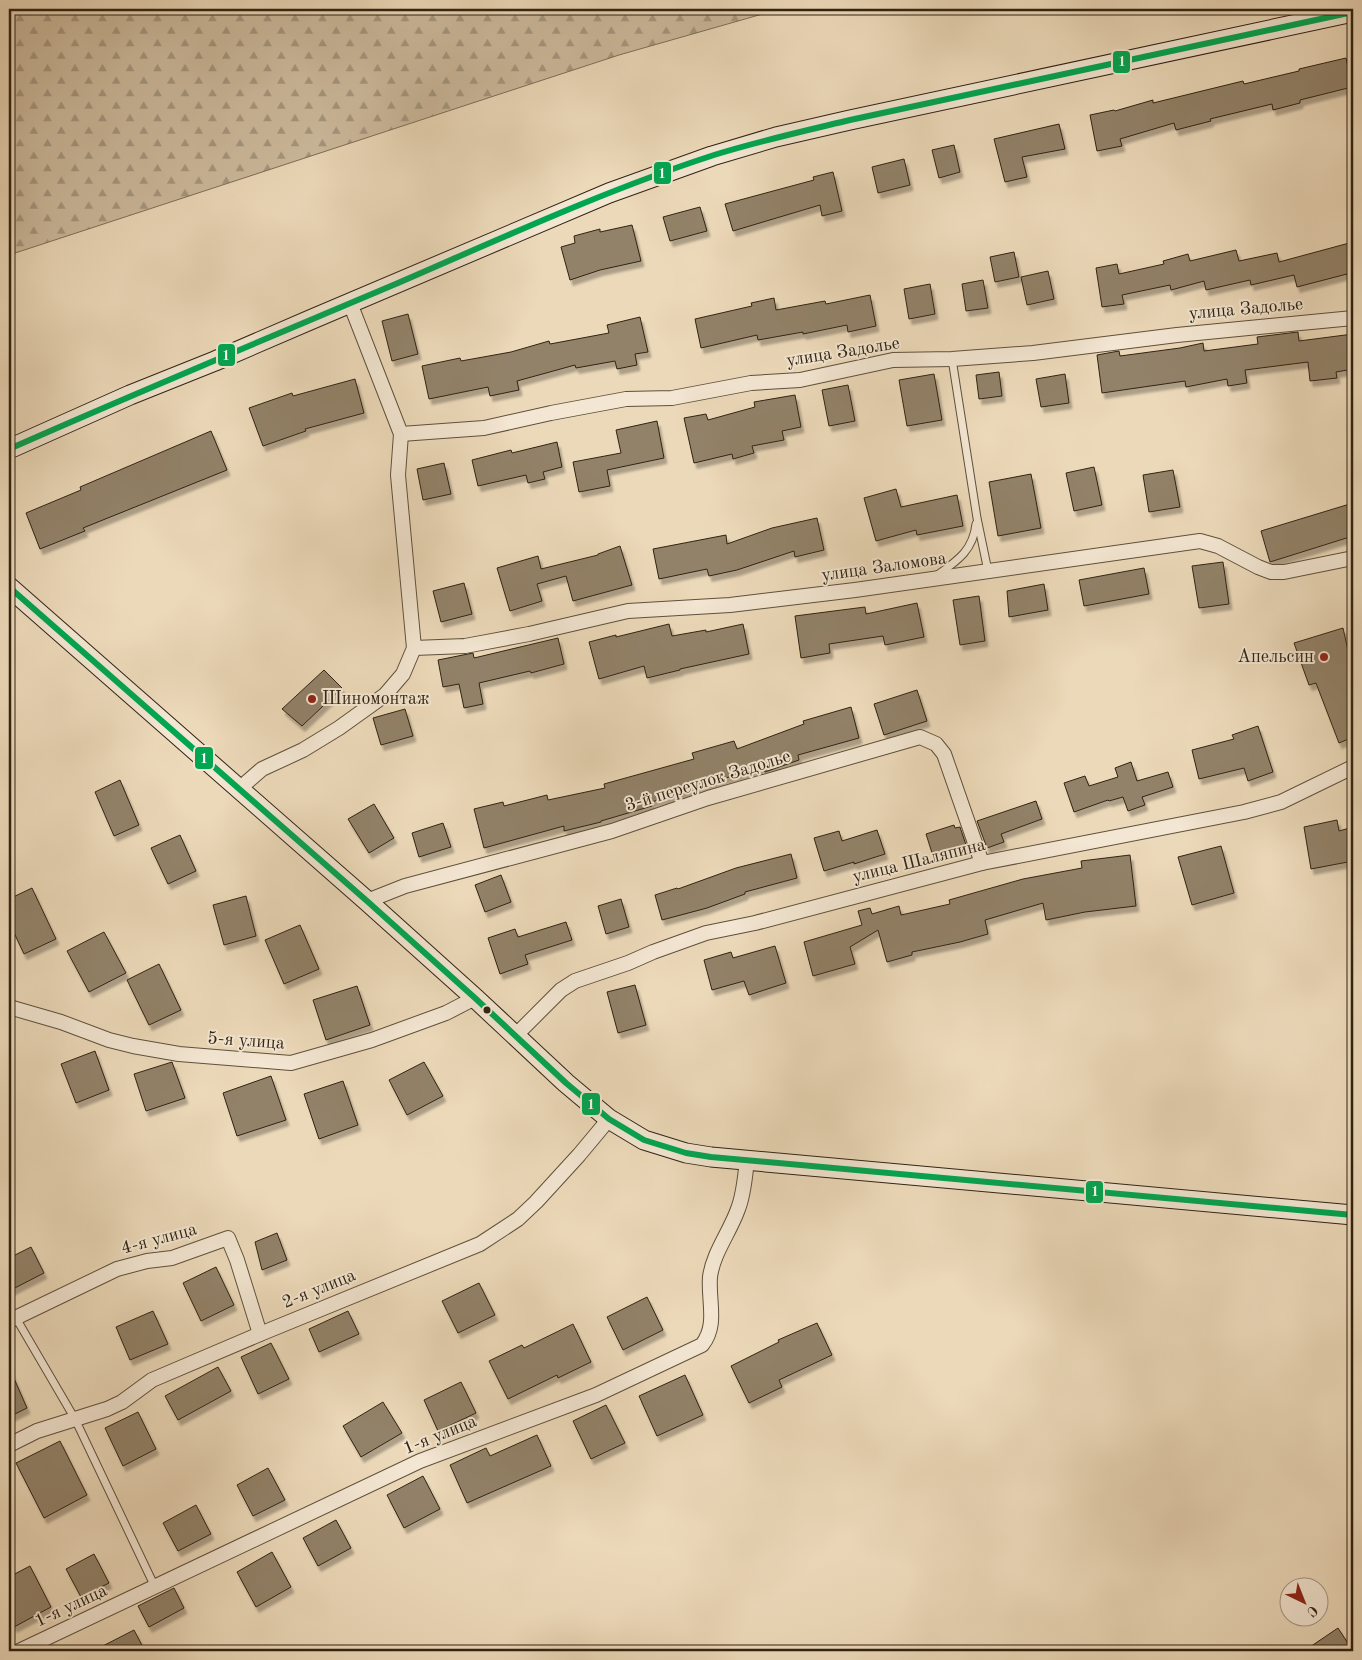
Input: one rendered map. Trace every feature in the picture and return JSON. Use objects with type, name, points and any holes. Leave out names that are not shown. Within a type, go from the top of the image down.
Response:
[{"type":"street","points":[[9,449],[130,395],[215,362],[609,193],[712,156],[850,120],[1353,12]]},
{"type":"street","points":[[239,789],[262,770],[303,750],[339,728],[385,695],[402,674],[414,648],[398,474],[401,434],[350,303]]},
{"type":"street","name":"улица Задолье","points":[[401,434],[484,428],[626,399],[672,398],[751,383],[800,380],[893,360],[952,359],[1033,354],[1177,334],[1353,318]]},
{"type":"street","name":"улица Заломова","points":[[414,648],[465,646],[529,634],[628,611],[730,605],[1200,541],[1218,546],[1258,568],[1271,572],[1284,572],[1353,558]]},
{"type":"street","points":[[9,587],[367,901],[566,1083],[609,1118],[644,1140],[695,1154],[747,1160],[1353,1215]]},
{"type":"street","name":"3-й переулок Задолье","points":[[367,901],[405,886],[612,831],[708,798],[920,737],[936,744],[944,754],[982,863]]},
{"type":"street","name":"улица Шаляпина","points":[[515,1036],[561,990],[575,980],[628,963],[706,933],[754,924],[982,863],[1244,812],[1282,802],[1353,767]]},
{"type":"street","name":"5-я улица","points":[[9,1007],[61,1022],[108,1040],[133,1046],[179,1054],[279,1064],[304,1061],[372,1040],[446,1013],[475,998]]},
{"type":"street","name":"2-я улица","points":[[9,1445],[37,1431],[108,1409],[122,1402],[152,1380],[480,1244],[502,1231],[536,1202],[579,1155],[609,1118]]},
{"type":"street","name":"1-я улица","points":[[19,1651],[420,1462],[596,1395],[702,1345],[707,1338],[711,1325],[710,1277],[717,1252],[739,1208],[747,1160]]},
{"type":"street","name":"4-я улица","points":[[12,1319],[117,1269],[147,1261],[172,1258],[228,1238],[237,1260],[260,1334]]},
{"type":"lane","points":[[952,359],[977,518],[988,571]]},
{"type":"lane","points":[[931,579],[958,560],[966,551],[975,537],[977,518]]},
{"type":"lane","points":[[12,1319],[75,1419],[155,1587]]},
{"type":"green space","points":[[9,9],[780,9],[619,55],[9,255]]},
{"type":"building","points":[[1346,58],[1352,87],[1300,100],[1300,103],[1273,110],[1272,104],[1210,119],[1211,121],[1176,130],[1174,123],[1120,139],[1122,146],[1097,151],[1090,115],[1115,111],[1153,100],[1153,103],[1243,81],[1244,84]]},
{"type":"building","points":[[1059,124],[1065,149],[1022,157],[1027,177],[1005,182],[994,139]]},
{"type":"building","points":[[954,145],[960,172],[939,178],[932,150]]},
{"type":"building","points":[[904,159],[910,185],[878,193],[872,167]]},
{"type":"building","points":[[833,172],[842,211],[822,216],[820,205],[733,231],[725,204],[814,180],[813,177]]},
{"type":"building","points":[[700,207],[707,231],[670,241],[663,217]]},
{"type":"building","points":[[632,225],[641,261],[600,270],[570,280],[561,247],[575,243],[574,236],[600,229],[600,232]]},
{"type":"building","points":[[1353,242],[1353,280],[1349,280],[1347,274],[1297,287],[1294,275],[1251,285],[1250,280],[1206,290],[1204,281],[1171,290],[1170,285],[1122,295],[1124,304],[1102,307],[1096,268],[1117,264],[1119,274],[1164,264],[1163,261],[1188,254],[1190,261],[1236,250],[1239,261],[1277,253],[1279,262]]},
{"type":"building","points":[[1014,252],[1019,277],[995,282],[990,257]]},
{"type":"building","points":[[1048,271],[1054,299],[1027,305],[1021,277]]},
{"type":"building","points":[[983,280],[988,308],[966,311],[962,284]]},
{"type":"building","points":[[930,284],[935,314],[909,319],[904,289]]},
{"type":"building","points":[[870,295],[876,326],[848,332],[847,325],[803,334],[803,332],[758,340],[757,335],[701,348],[695,319],[752,306],[751,303],[774,298],[776,310],[825,301],[826,304]]},
{"type":"building","points":[[408,314],[418,354],[392,361],[382,321]]},
{"type":"building","points":[[640,317],[648,352],[635,354],[637,365],[617,369],[615,361],[576,368],[575,365],[517,381],[519,390],[490,396],[488,387],[429,399],[422,366],[460,358],[461,361],[511,352],[549,341],[550,344],[609,333],[607,325]]},
{"type":"building","points":[[1298,332],[1299,341],[1353,334],[1353,369],[1336,372],[1337,378],[1310,381],[1308,362],[1245,370],[1247,383],[1228,386],[1227,379],[1186,387],[1185,381],[1102,393],[1097,355],[1119,351],[1120,356],[1203,343],[1204,351],[1258,344],[1257,337]]},
{"type":"building","points":[[999,372],[1002,396],[979,399],[976,375]]},
{"type":"building","points":[[934,374],[942,420],[907,426],[899,380]]},
{"type":"building","points":[[1065,374],[1069,403],[1041,407],[1036,379]]},
{"type":"building","points":[[355,379],[364,413],[305,429],[306,431],[263,446],[249,408],[292,393],[293,396]]},
{"type":"building","points":[[848,385],[855,421],[829,426],[822,390]]},
{"type":"building","points":[[795,395],[801,427],[782,431],[784,440],[752,446],[754,453],[733,459],[732,454],[694,463],[684,418],[706,414],[708,420],[755,407],[754,402]]},
{"type":"building","points":[[657,421],[664,458],[607,470],[610,486],[579,492],[573,462],[621,453],[616,430]]},
{"type":"building","points":[[211,431],[227,470],[83,528],[85,531],[40,549],[26,513],[81,490],[80,487]]},
{"type":"building","points":[[557,442],[562,467],[543,472],[545,479],[528,483],[526,475],[478,486],[472,460],[511,450],[512,453]]},
{"type":"building","points":[[444,463],[451,494],[423,500],[417,469]]},
{"type":"building","points":[[1094,467],[1102,505],[1074,511],[1066,473]]},
{"type":"building","points":[[1173,470],[1180,507],[1149,512],[1143,475]]},
{"type":"building","points":[[1031,474],[1041,528],[998,536],[989,482]]},
{"type":"building","points":[[896,489],[901,507],[957,495],[963,526],[917,535],[916,530],[876,541],[864,498]]},
{"type":"building","points":[[1353,503],[1353,536],[1270,562],[1261,531]]},
{"type":"building","points":[[817,518],[824,550],[795,557],[794,551],[737,570],[709,576],[707,569],[659,579],[653,549],[726,535],[727,544],[772,528]]},
{"type":"building","points":[[620,546],[632,585],[573,601],[566,576],[537,584],[542,601],[510,611],[497,568],[538,556],[541,569],[598,555]]},
{"type":"building","points":[[1223,562],[1229,604],[1199,608],[1192,566]]},
{"type":"building","points":[[1144,568],[1149,594],[1084,606],[1079,580]]},
{"type":"building","points":[[464,583],[472,614],[441,622],[433,591]]},
{"type":"building","points":[[1044,584],[1048,610],[1009,617],[1007,591]]},
{"type":"building","points":[[979,596],[985,641],[960,645],[953,600]]},
{"type":"building","points":[[917,603],[924,637],[885,645],[883,636],[829,644],[830,653],[801,658],[795,616],[865,607],[866,614]]},
{"type":"building","points":[[669,624],[672,636],[706,630],[706,632],[743,624],[749,654],[647,678],[644,666],[599,679],[589,642]]},
{"type":"building","points":[[1343,628],[1353,673],[1353,737],[1339,743],[1316,683],[1309,685],[1294,643]]},
{"type":"building","points":[[558,638],[564,664],[531,673],[530,671],[479,683],[483,704],[464,708],[459,684],[443,687],[438,660],[473,653],[474,658]]},
{"type":"building","name":"Шиномонтаж","points":[[324,670],[342,688],[302,726],[282,709]]},
{"type":"building","points":[[917,690],[927,721],[884,735],[874,704]]},
{"type":"building","points":[[851,707],[859,738],[798,755],[799,760],[765,772],[764,767],[691,788],[692,791],[651,802],[652,806],[601,822],[564,831],[564,826],[484,848],[474,809],[503,802],[504,806],[547,795],[548,800],[605,788],[604,784],[694,759],[692,753],[734,741],[737,749],[804,724],[803,721]]},
{"type":"building","points":[[405,709],[413,736],[381,745],[373,718]]},
{"type":"building","points":[[1258,726],[1273,772],[1248,781],[1244,768],[1199,779],[1192,750],[1234,739],[1232,735]]},
{"type":"building","points":[[1131,762],[1137,781],[1168,772],[1173,787],[1142,797],[1145,805],[1128,811],[1123,797],[1108,800],[1074,812],[1064,783],[1085,776],[1089,786],[1118,777],[1115,768]]},
{"type":"building","points":[[120,780],[139,825],[114,836],[95,792]]},
{"type":"building","points":[[1036,801],[1042,819],[1001,834],[1004,842],[987,848],[977,821]]},
{"type":"building","points":[[374,804],[394,838],[369,853],[348,819]]},
{"type":"building","points":[[1337,820],[1339,831],[1353,827],[1353,861],[1311,869],[1304,827]]},
{"type":"building","points":[[443,823],[451,847],[419,857],[412,833]]},
{"type":"building","points":[[954,825],[955,828],[960,827],[966,845],[933,856],[926,834]]},
{"type":"building","points":[[877,830],[885,854],[824,871],[814,838],[839,831],[842,841]]},
{"type":"building","points":[[180,835],[196,871],[168,884],[151,848]]},
{"type":"building","points":[[1221,846],[1234,893],[1192,905],[1178,857]]},
{"type":"building","points":[[791,854],[797,878],[745,892],[745,894],[707,908],[662,920],[655,895],[678,889],[736,868]]},
{"type":"building","points":[[1130,855],[1136,906],[1085,912],[1046,920],[1043,903],[985,920],[988,934],[912,952],[912,955],[887,962],[878,930],[850,947],[855,964],[813,976],[804,942],[862,925],[858,911],[870,908],[872,914],[899,906],[901,915],[950,904],[949,900],[1023,879],[1082,868],[1081,861]]},
{"type":"building","points":[[501,875],[511,902],[485,912],[475,885]]},
{"type":"building","points":[[32,888],[56,939],[24,954],[9,922],[9,899]]},
{"type":"building","points":[[246,896],[256,936],[224,945],[213,905]]},
{"type":"building","points":[[621,899],[629,927],[606,934],[598,906]]},
{"type":"building","points":[[566,922],[572,940],[525,955],[528,964],[500,974],[488,938],[515,929],[518,937]]},
{"type":"building","points":[[300,925],[319,969],[284,984],[265,940]]},
{"type":"building","points":[[104,932],[126,973],[89,992],[67,951]]},
{"type":"building","points":[[775,946],[786,983],[749,995],[744,981],[712,990],[704,960],[731,952],[733,958]]},
{"type":"building","points":[[159,964],[181,1010],[149,1025],[127,980]]},
{"type":"building","points":[[635,985],[646,1025],[618,1033],[607,992]]},
{"type":"building","points":[[357,986],[370,1025],[326,1040],[313,1000]]},
{"type":"building","points":[[95,1051],[109,1090],[76,1103],[61,1064]]},
{"type":"building","points":[[172,1062],[185,1098],[146,1111],[134,1074]]},
{"type":"building","points":[[424,1062],[443,1096],[407,1115],[389,1080]]},
{"type":"building","points":[[271,1076],[286,1120],[237,1136],[223,1093]]},
{"type":"building","points":[[343,1081],[358,1125],[319,1139],[304,1094]]},
{"type":"building","points":[[277,1233],[287,1260],[262,1270],[255,1242]]},
{"type":"building","points":[[31,1247],[44,1273],[9,1291],[9,1258]]},
{"type":"building","points":[[216,1267],[234,1305],[201,1321],[183,1283]]},
{"type":"building","points":[[479,1283],[495,1315],[458,1333],[442,1301]]},
{"type":"building","points":[[647,1297],[663,1330],[623,1350],[607,1317]]},
{"type":"building","points":[[153,1311],[168,1344],[130,1360],[116,1327]]},
{"type":"building","points":[[348,1311],[359,1334],[319,1352],[309,1329]]},
{"type":"building","points":[[817,1323],[832,1355],[779,1380],[782,1387],[749,1403],[731,1366],[779,1342],[778,1340]]},
{"type":"building","points":[[573,1324],[591,1362],[558,1378],[557,1375],[508,1399],[489,1361],[522,1345],[524,1348]]},
{"type":"building","points":[[271,1343],[289,1379],[258,1394],[241,1357]]},
{"type":"building","points":[[9,1367],[27,1408],[9,1417]]},
{"type":"building","points":[[218,1367],[231,1391],[178,1420],[165,1396]]},
{"type":"building","points":[[685,1375],[703,1415],[657,1436],[639,1396]]},
{"type":"building","points":[[461,1382],[476,1413],[438,1431],[424,1400]]},
{"type":"building","points":[[383,1402],[402,1433],[361,1457],[343,1426]]},
{"type":"building","points":[[606,1405],[625,1443],[591,1459],[573,1421]]},
{"type":"building","points":[[138,1412],[156,1449],[123,1466],[105,1428]]},
{"type":"building","points":[[537,1435],[551,1466],[467,1503],[450,1465],[486,1448],[490,1456]]},
{"type":"building","points":[[60,1441],[87,1495],[44,1518],[16,1463]]},
{"type":"building","points":[[268,1468],[285,1500],[253,1516],[237,1485]]},
{"type":"building","points":[[423,1476],[440,1509],[404,1528],[387,1495]]},
{"type":"building","points":[[196,1505],[211,1534],[178,1551],[163,1523]]},
{"type":"building","points":[[336,1520],[351,1548],[318,1566],[303,1538]]},
{"type":"building","points":[[272,1552],[291,1587],[256,1607],[237,1572]]},
{"type":"building","points":[[94,1554],[109,1583],[81,1597],[66,1569]]},
{"type":"building","points":[[30,1566],[51,1607],[14,1627],[9,1618],[9,1577]]},
{"type":"building","points":[[174,1588],[184,1608],[149,1627],[138,1606]]},
{"type":"building","points":[[1338,1628],[1353,1651],[1304,1651]]},
{"type":"building","points":[[134,1630],[145,1651],[93,1651]]},
{"type":"transit line","name":"1","points":[[9,449],[554,215],[634,183],[714,155],[850,120],[1353,12]]},
{"type":"transit line","name":"1","points":[[9,587],[367,901],[566,1083],[609,1119],[644,1140],[686,1153],[711,1157],[1353,1215]]},
{"type":"place","name":"Апельсин","points":[[1324,657]]},
{"type":"place","name":"Шиномонтаж","points":[[312,699]]}]
